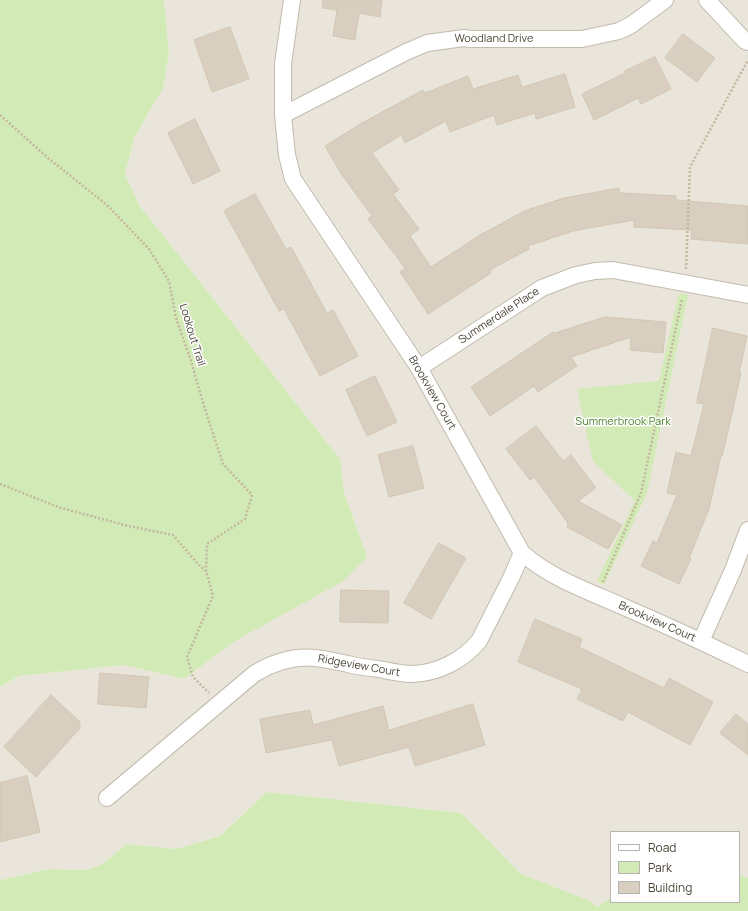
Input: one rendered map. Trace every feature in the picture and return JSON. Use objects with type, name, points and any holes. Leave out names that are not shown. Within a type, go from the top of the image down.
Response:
[{"type":"street","name":"Brookview Court","points":[[292,0],[283,64],[283,115],[287,155],[293,179],[419,368],[522,553],[540,568],[576,587],[701,641],[748,664]]},
{"type":"street","name":"Woodland Drive","points":[[283,115],[406,52],[427,43],[464,38],[582,39],[619,30],[631,25],[665,0]]},
{"type":"street","points":[[707,0],[748,42]]},
{"type":"street","name":"Summerdale Place","points":[[419,368],[542,288],[576,275],[595,271],[613,270],[748,295]]},
{"type":"street","points":[[701,641],[733,570],[748,530]]},
{"type":"street","name":"Ridgeview Court","points":[[107,798],[247,680],[261,670],[273,665],[286,660],[315,658],[398,673],[413,674],[436,670],[456,661],[472,649],[479,641],[522,553]]},
{"type":"path","points":[[597,595],[641,493],[685,283],[690,167],[748,60]]},
{"type":"path","name":"Lookout Trail","points":[[0,115],[48,158],[107,205],[149,249],[169,282],[176,318],[223,464],[252,495],[246,519],[207,544],[206,571],[213,596],[187,657],[193,677],[207,691]]},
{"type":"path","name":"Lookout Trail","points":[[0,484],[58,507],[128,526],[173,535],[206,571]]},
{"type":"shaded area","points":[[164,0],[748,0],[748,878],[740,875],[740,831],[610,831],[610,899],[597,907],[588,900],[521,874],[461,813],[267,792],[220,836],[177,849],[127,844],[101,865],[85,870],[49,869],[0,880],[0,687],[19,676],[124,665],[184,679],[235,641],[367,557],[344,492],[340,459],[139,205],[125,174],[134,138],[163,88],[169,53]]},
{"type":"green space","points":[[0,0],[164,0],[169,53],[163,88],[134,138],[125,174],[139,205],[340,459],[344,492],[367,557],[345,580],[235,641],[184,679],[124,665],[19,676],[0,687]]},
{"type":"green space","name":"Summerbrook Park","points":[[679,293],[688,295],[647,493],[604,585],[597,581],[635,501],[593,461],[577,389],[659,381]]},
{"type":"green space","points":[[267,792],[461,813],[521,874],[588,900],[597,907],[610,899],[610,903],[740,903],[740,875],[748,878],[748,911],[0,911],[0,880],[49,869],[85,870],[101,865],[127,844],[177,849],[220,836]]},
{"type":"building","points":[[323,0],[382,0],[380,17],[359,13],[355,40],[333,36],[337,10],[323,8]]},
{"type":"building","points":[[230,27],[249,79],[212,92],[194,40]]},
{"type":"building","points":[[683,34],[715,58],[697,82],[665,58]]},
{"type":"building","points":[[655,57],[671,89],[641,104],[638,98],[594,120],[582,94]]},
{"type":"building","points":[[565,74],[575,107],[536,119],[535,113],[497,125],[494,115],[450,132],[446,121],[405,143],[401,135],[372,153],[399,190],[393,194],[419,229],[410,236],[431,267],[480,235],[524,211],[564,198],[619,188],[620,193],[676,196],[676,200],[748,206],[748,244],[691,239],[692,230],[634,227],[634,220],[573,231],[528,246],[529,249],[490,270],[491,273],[428,314],[400,272],[405,268],[368,219],[372,216],[342,175],[325,146],[362,123],[423,90],[425,93],[468,76],[473,89],[518,75],[522,87]]},
{"type":"building","points":[[195,119],[220,171],[193,184],[168,133]]},
{"type":"building","points":[[255,194],[286,249],[291,247],[327,313],[333,310],[358,356],[320,376],[284,309],[279,311],[224,211]]},
{"type":"building","points":[[605,317],[666,322],[663,353],[630,350],[631,337],[571,357],[577,366],[538,392],[534,386],[490,416],[471,387],[553,332],[554,333]]},
{"type":"building","points":[[713,328],[747,336],[739,373],[741,373],[709,509],[689,558],[691,559],[679,584],[641,566],[653,541],[657,543],[677,495],[667,493],[676,452],[691,456],[704,404],[697,403]]},
{"type":"building","points":[[375,376],[397,422],[367,436],[346,390]]},
{"type":"building","points":[[536,426],[563,461],[571,455],[596,488],[578,501],[622,525],[608,549],[567,527],[568,523],[534,477],[530,480],[506,449]]},
{"type":"building","points":[[413,446],[424,488],[389,497],[378,455]]},
{"type":"building","points":[[439,543],[466,558],[431,619],[404,603]]},
{"type":"building","points":[[341,590],[389,591],[388,623],[340,622]]},
{"type":"building","points":[[535,619],[582,639],[579,647],[664,688],[669,678],[713,702],[690,745],[628,712],[623,721],[577,699],[582,689],[518,662]]},
{"type":"building","points":[[100,673],[149,677],[146,708],[98,704]]},
{"type":"building","points":[[51,695],[80,722],[80,728],[36,777],[4,747]]},
{"type":"building","points":[[473,704],[485,745],[415,766],[409,747],[339,766],[332,740],[266,753],[260,719],[310,710],[313,725],[383,706],[389,730]]},
{"type":"building","points":[[736,714],[748,724],[748,755],[720,733]]},
{"type":"building","points":[[27,776],[40,832],[0,842],[0,783]]}]
